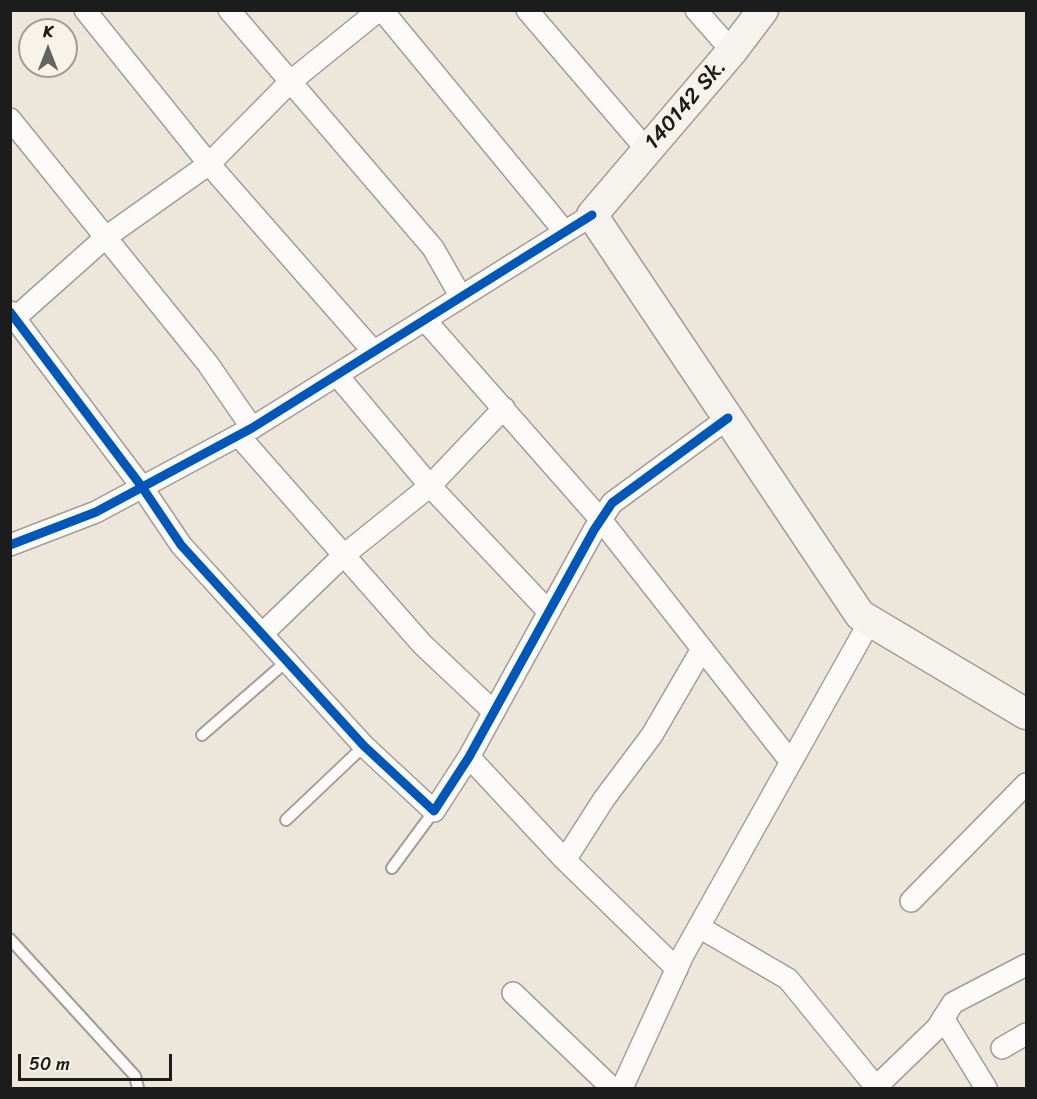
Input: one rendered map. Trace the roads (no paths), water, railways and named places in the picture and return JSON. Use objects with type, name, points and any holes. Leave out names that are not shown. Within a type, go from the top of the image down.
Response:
[{"type":"main road","name":"140142 Sk.","points":[[600,206],[732,51],[763,10]]},
{"type":"main road","points":[[600,206],[728,418],[860,615],[1026,714]]},
{"type":"street","points":[[85,10],[209,164],[374,352]]},
{"type":"street","points":[[229,10],[433,248],[461,297]]},
{"type":"street","points":[[565,232],[380,10],[290,82],[209,164],[106,237],[13,315],[142,487],[181,545],[364,746],[434,811],[469,757],[612,503],[728,418]]},
{"type":"street","points":[[526,10],[647,150]]},
{"type":"street","points":[[696,10],[732,51]]},
{"type":"street","points":[[10,119],[208,364],[245,432],[344,555],[422,644],[494,712]]},
{"type":"street","points":[[10,545],[96,512],[245,432],[565,232],[600,206]]},
{"type":"street","points":[[425,320],[601,520],[791,762]]},
{"type":"street","points":[[337,375],[430,486],[549,612]]},
{"type":"street","points":[[262,634],[344,555],[430,486],[504,408]]},
{"type":"street","points":[[622,1089],[677,969],[699,927],[870,621]]},
{"type":"street","points":[[565,860],[652,735],[702,649]]},
{"type":"street","points":[[469,757],[565,860],[677,969]]},
{"type":"street","points":[[911,901],[1026,784]]},
{"type":"street","points":[[699,927],[788,979],[876,1087],[937,1028],[953,1003],[1026,965]]},
{"type":"street","points":[[513,993],[612,1089]]},
{"type":"street","points":[[943,1018],[986,1089]]},
{"type":"street","points":[[1002,1048],[1026,1034]]},
{"type":"lane","points":[[202,735],[287,661]]},
{"type":"lane","points":[[286,820],[364,746]]},
{"type":"lane","points":[[392,868],[434,811]]},
{"type":"lane","points":[[10,939],[135,1076],[138,1089]]}]
